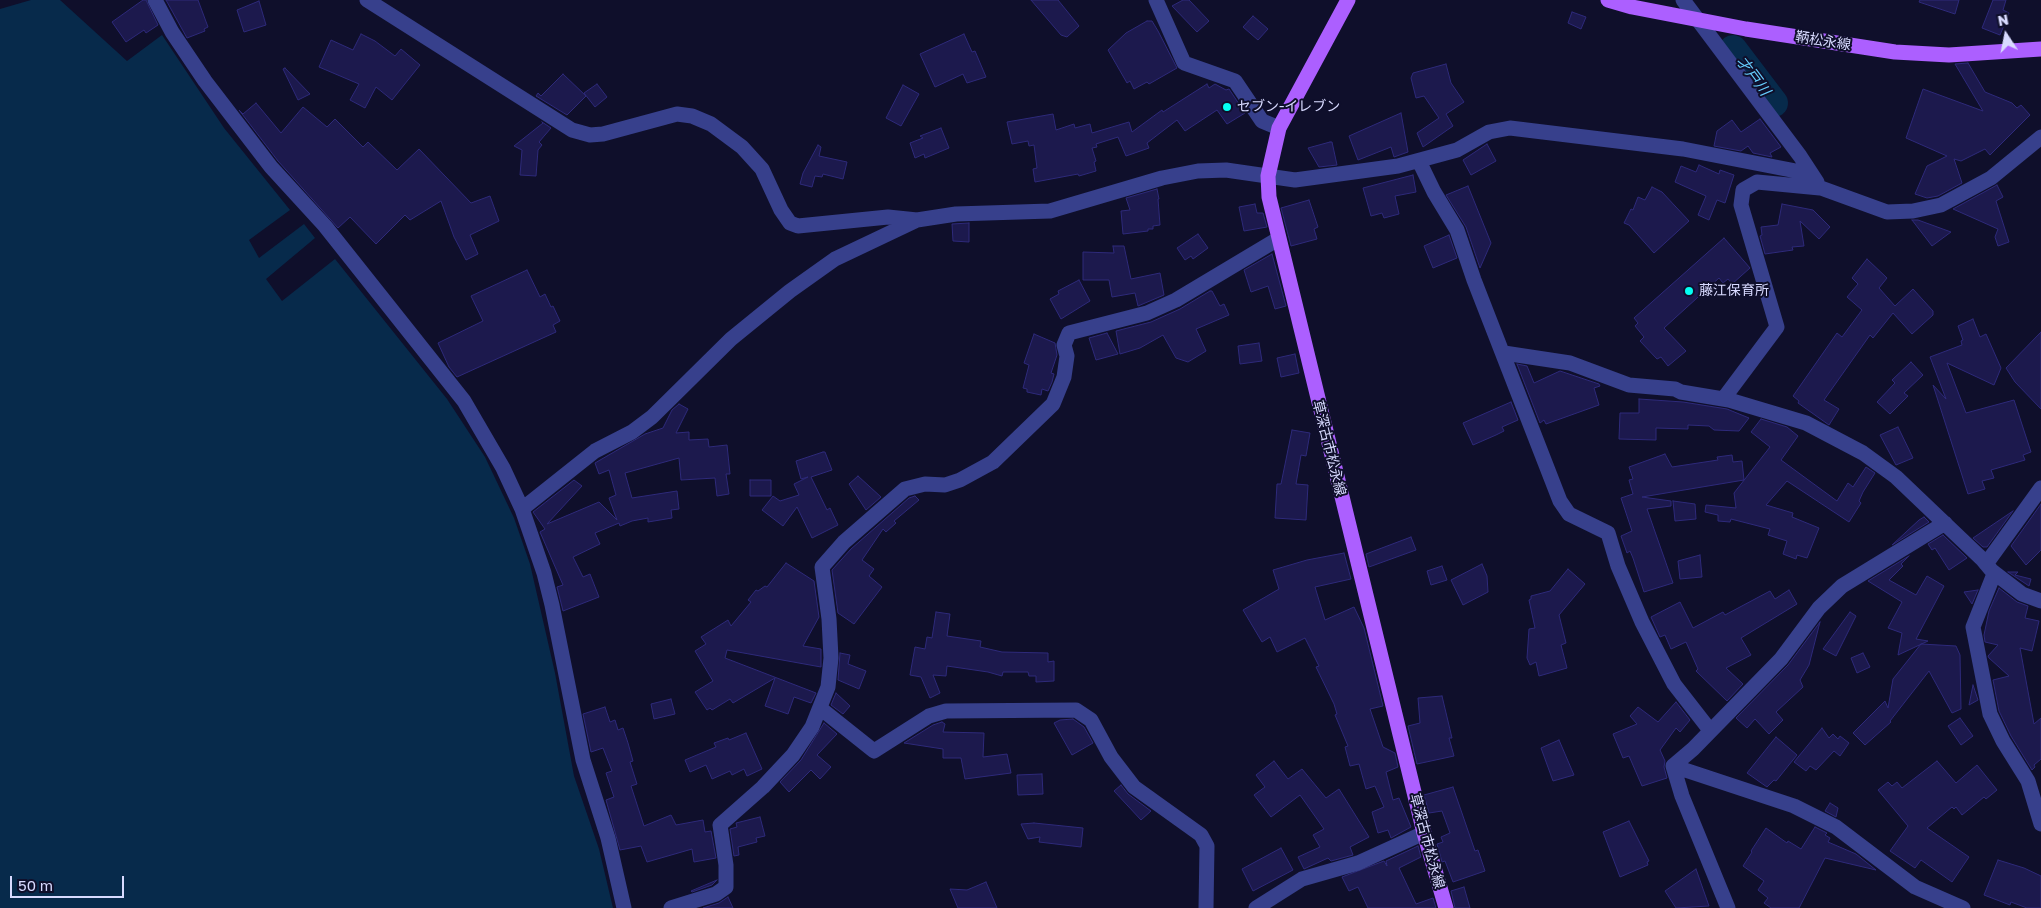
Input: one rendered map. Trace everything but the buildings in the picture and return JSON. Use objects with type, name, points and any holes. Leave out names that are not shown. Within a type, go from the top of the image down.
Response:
[{"type":"main road","name":"草深古市松永線","points":[[1348,0],[1279,128],[1268,176],[1269,198],[1424,833],[1446,908]]},
{"type":"main road","name":"鞆松永線","points":[[1608,0],[1632,7],[1700,20],[1895,52],[1949,55],[2041,49]]},
{"type":"street","points":[[155,0],[172,32],[205,81],[265,160],[325,226],[464,401],[502,468],[522,509],[552,605],[583,760],[608,838],[624,908]]},
{"type":"street","points":[[367,0],[572,130],[590,135],[603,134],[678,114],[692,116],[711,124],[742,147],[762,169],[782,210],[790,222],[798,226],[888,217],[917,220],[956,214],[1050,211],[1162,178],[1198,171],[1226,170],[1295,180],[1398,166],[1457,150],[1489,132],[1510,128],[1683,150],[1796,170],[1821,188]]},
{"type":"street","points":[[1156,0],[1184,63],[1235,81],[1262,121],[1279,128]]},
{"type":"street","points":[[1683,0],[1700,20],[1800,156],[1821,188]]},
{"type":"street","points":[[1729,400],[1724,398],[1777,327],[1741,205],[1744,190],[1757,182],[1821,188],[1887,212],[1913,211],[1941,206],[1990,178],[2041,137]]},
{"type":"street","points":[[1419,161],[1434,192],[1457,230],[1474,280],[1504,353],[1560,502],[1569,514],[1608,533],[1618,566],[1642,622],[1674,684],[1709,729]]},
{"type":"street","points":[[522,509],[595,451],[632,432],[652,417],[731,339],[790,291],[834,259],[917,220]]},
{"type":"street","points":[[671,908],[716,894],[726,887],[726,865],[720,824],[763,787],[793,755],[812,727],[828,687],[831,658],[829,619],[822,567],[844,542],[905,489],[925,484],[945,485],[960,480],[993,462],[1053,404],[1064,378],[1067,356],[1064,345],[1069,333],[1147,313],[1176,300],[1278,239]]},
{"type":"street","points":[[1504,353],[1570,363],[1629,385],[1675,389],[1681,392],[1729,400],[1806,423],[1863,453],[1896,477],[1994,574],[1973,627],[1990,714],[2003,741],[2028,781],[2041,824]]},
{"type":"street","points":[[1989,568],[2041,488]]},
{"type":"street","points":[[1673,766],[1781,659],[1819,608],[1842,586],[1944,523]]},
{"type":"street","points":[[1989,568],[2022,594],[2041,601]]},
{"type":"street","points":[[820,708],[874,751],[929,716],[946,711],[1076,710],[1091,720],[1111,757],[1134,788],[1201,835],[1207,846],[1206,908]]},
{"type":"street","points":[[1673,766],[1682,796],[1728,908]]},
{"type":"street","points":[[1673,766],[1794,806],[1836,827],[1915,887],[1963,908]]},
{"type":"street","points":[[1256,908],[1302,879],[1358,863],[1424,833]]},
{"type":"water","points":[[31,0],[60,0],[127,61],[162,35],[224,128],[290,210],[249,240],[259,258],[304,224],[315,238],[266,279],[282,301],[335,259],[447,399],[485,457],[514,518],[530,564],[555,673],[574,776],[599,849],[613,908],[0,908],[0,9]]},
{"type":"waterway","name":"才戸川","points":[[1733,49],[1774,103]]},
{"type":"place","name":"セブン-イレブン","points":[[1227,107]]},
{"type":"place","name":"藤江保育所","points":[[1689,291]]}]
